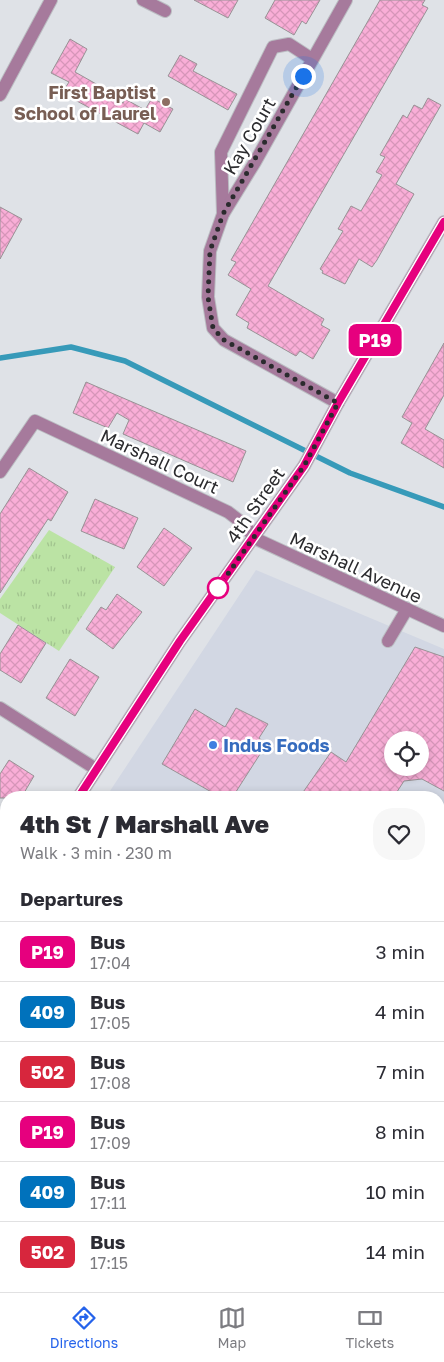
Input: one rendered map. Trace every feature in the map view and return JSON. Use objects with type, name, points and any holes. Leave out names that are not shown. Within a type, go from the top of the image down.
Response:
[{"type":"street","points":[[0,95],[51,0]]},
{"type":"street","points":[[143,0],[165,11]]},
{"type":"street","name":"Kay Court","points":[[338,403],[224,340],[213,328],[208,297],[210,251],[223,214],[346,0]]},
{"type":"street","points":[[223,214],[221,152],[274,47],[288,44],[312,60]]},
{"type":"street","name":"4th Street","points":[[82,791],[180,641],[304,466],[338,403],[444,222]]},
{"type":"street","name":"Marshall Court","points":[[0,472],[35,421],[228,512],[245,525],[254,538]]},
{"type":"street","name":"Marshall Avenue","points":[[254,538],[444,626]]},
{"type":"street","points":[[388,642],[407,609]]},
{"type":"street","points":[[0,708],[96,769]]},
{"type":"shaded area","points":[[256,570],[444,649],[444,791],[110,791]]},
{"type":"green space","points":[[49,530],[115,567],[59,651],[0,613],[0,599]]},
{"type":"building","points":[[194,0],[238,0],[228,18]]},
{"type":"building","points":[[275,0],[320,0],[306,24],[302,21],[294,35],[265,18]]},
{"type":"building","points":[[380,0],[425,0],[422,5],[428,8],[268,286],[324,319],[321,325],[330,330],[313,359],[300,351],[296,356],[247,328],[249,323],[236,315],[251,289],[228,275],[236,262],[231,260]]},
{"type":"building","points":[[70,39],[87,49],[75,72],[98,85],[96,88],[123,103],[125,99],[145,110],[152,98],[173,109],[160,132],[144,123],[138,134],[62,93],[69,82],[51,73]]},
{"type":"building","points":[[180,55],[197,64],[193,71],[237,94],[228,110],[168,76]]},
{"type":"building","points":[[428,98],[441,105],[396,184],[414,194],[377,260],[372,267],[359,259],[345,284],[322,273],[323,271],[320,269],[343,231],[338,229],[351,206],[361,211],[382,175],[376,172],[385,157],[380,155],[403,115],[407,118],[414,105],[422,109]]},
{"type":"building","points":[[0,207],[22,219],[0,259]]},
{"type":"building","points":[[444,343],[444,395],[425,429],[444,440],[444,468],[401,443],[412,423],[402,417]]},
{"type":"building","points":[[86,382],[246,451],[233,482],[123,434],[129,420],[117,413],[108,428],[73,413]]},
{"type":"building","points":[[29,468],[68,492],[51,521],[48,519],[0,593],[0,514]]},
{"type":"building","points":[[95,499],[138,518],[124,549],[81,531]]},
{"type":"building","points":[[164,528],[192,548],[164,586],[137,567]]},
{"type":"building","points":[[117,594],[142,612],[113,649],[86,629],[101,607],[106,610]]},
{"type":"building","points":[[18,625],[46,643],[21,683],[0,670],[0,654]]},
{"type":"building","points":[[415,647],[444,657],[444,791],[422,779],[404,781],[398,791],[304,791],[331,752],[346,762]]},
{"type":"building","points":[[70,659],[99,677],[75,716],[46,698]]},
{"type":"building","name":"Indus Foods","points":[[236,708],[268,724],[259,738],[264,742],[259,750],[262,751],[236,791],[210,791],[162,764],[195,709],[225,727]]},
{"type":"building","points":[[9,760],[34,776],[25,791],[0,791],[0,774]]},
{"type":"waterway","points":[[0,358],[71,347],[125,361],[350,473],[444,507]]},
{"type":"bus line","name":"P19","points":[[82,791],[180,641],[304,466],[338,403],[444,222]]},
{"type":"place","name":"First Baptist School of Laurel","points":[[166,102]]},
{"type":"place","name":"Indus Foods","points":[[213,745]]},
{"type":"route","points":[[218,588],[304,466],[338,403],[224,340],[213,328],[208,297],[210,251],[223,214],[255,162],[303,76]]}]
